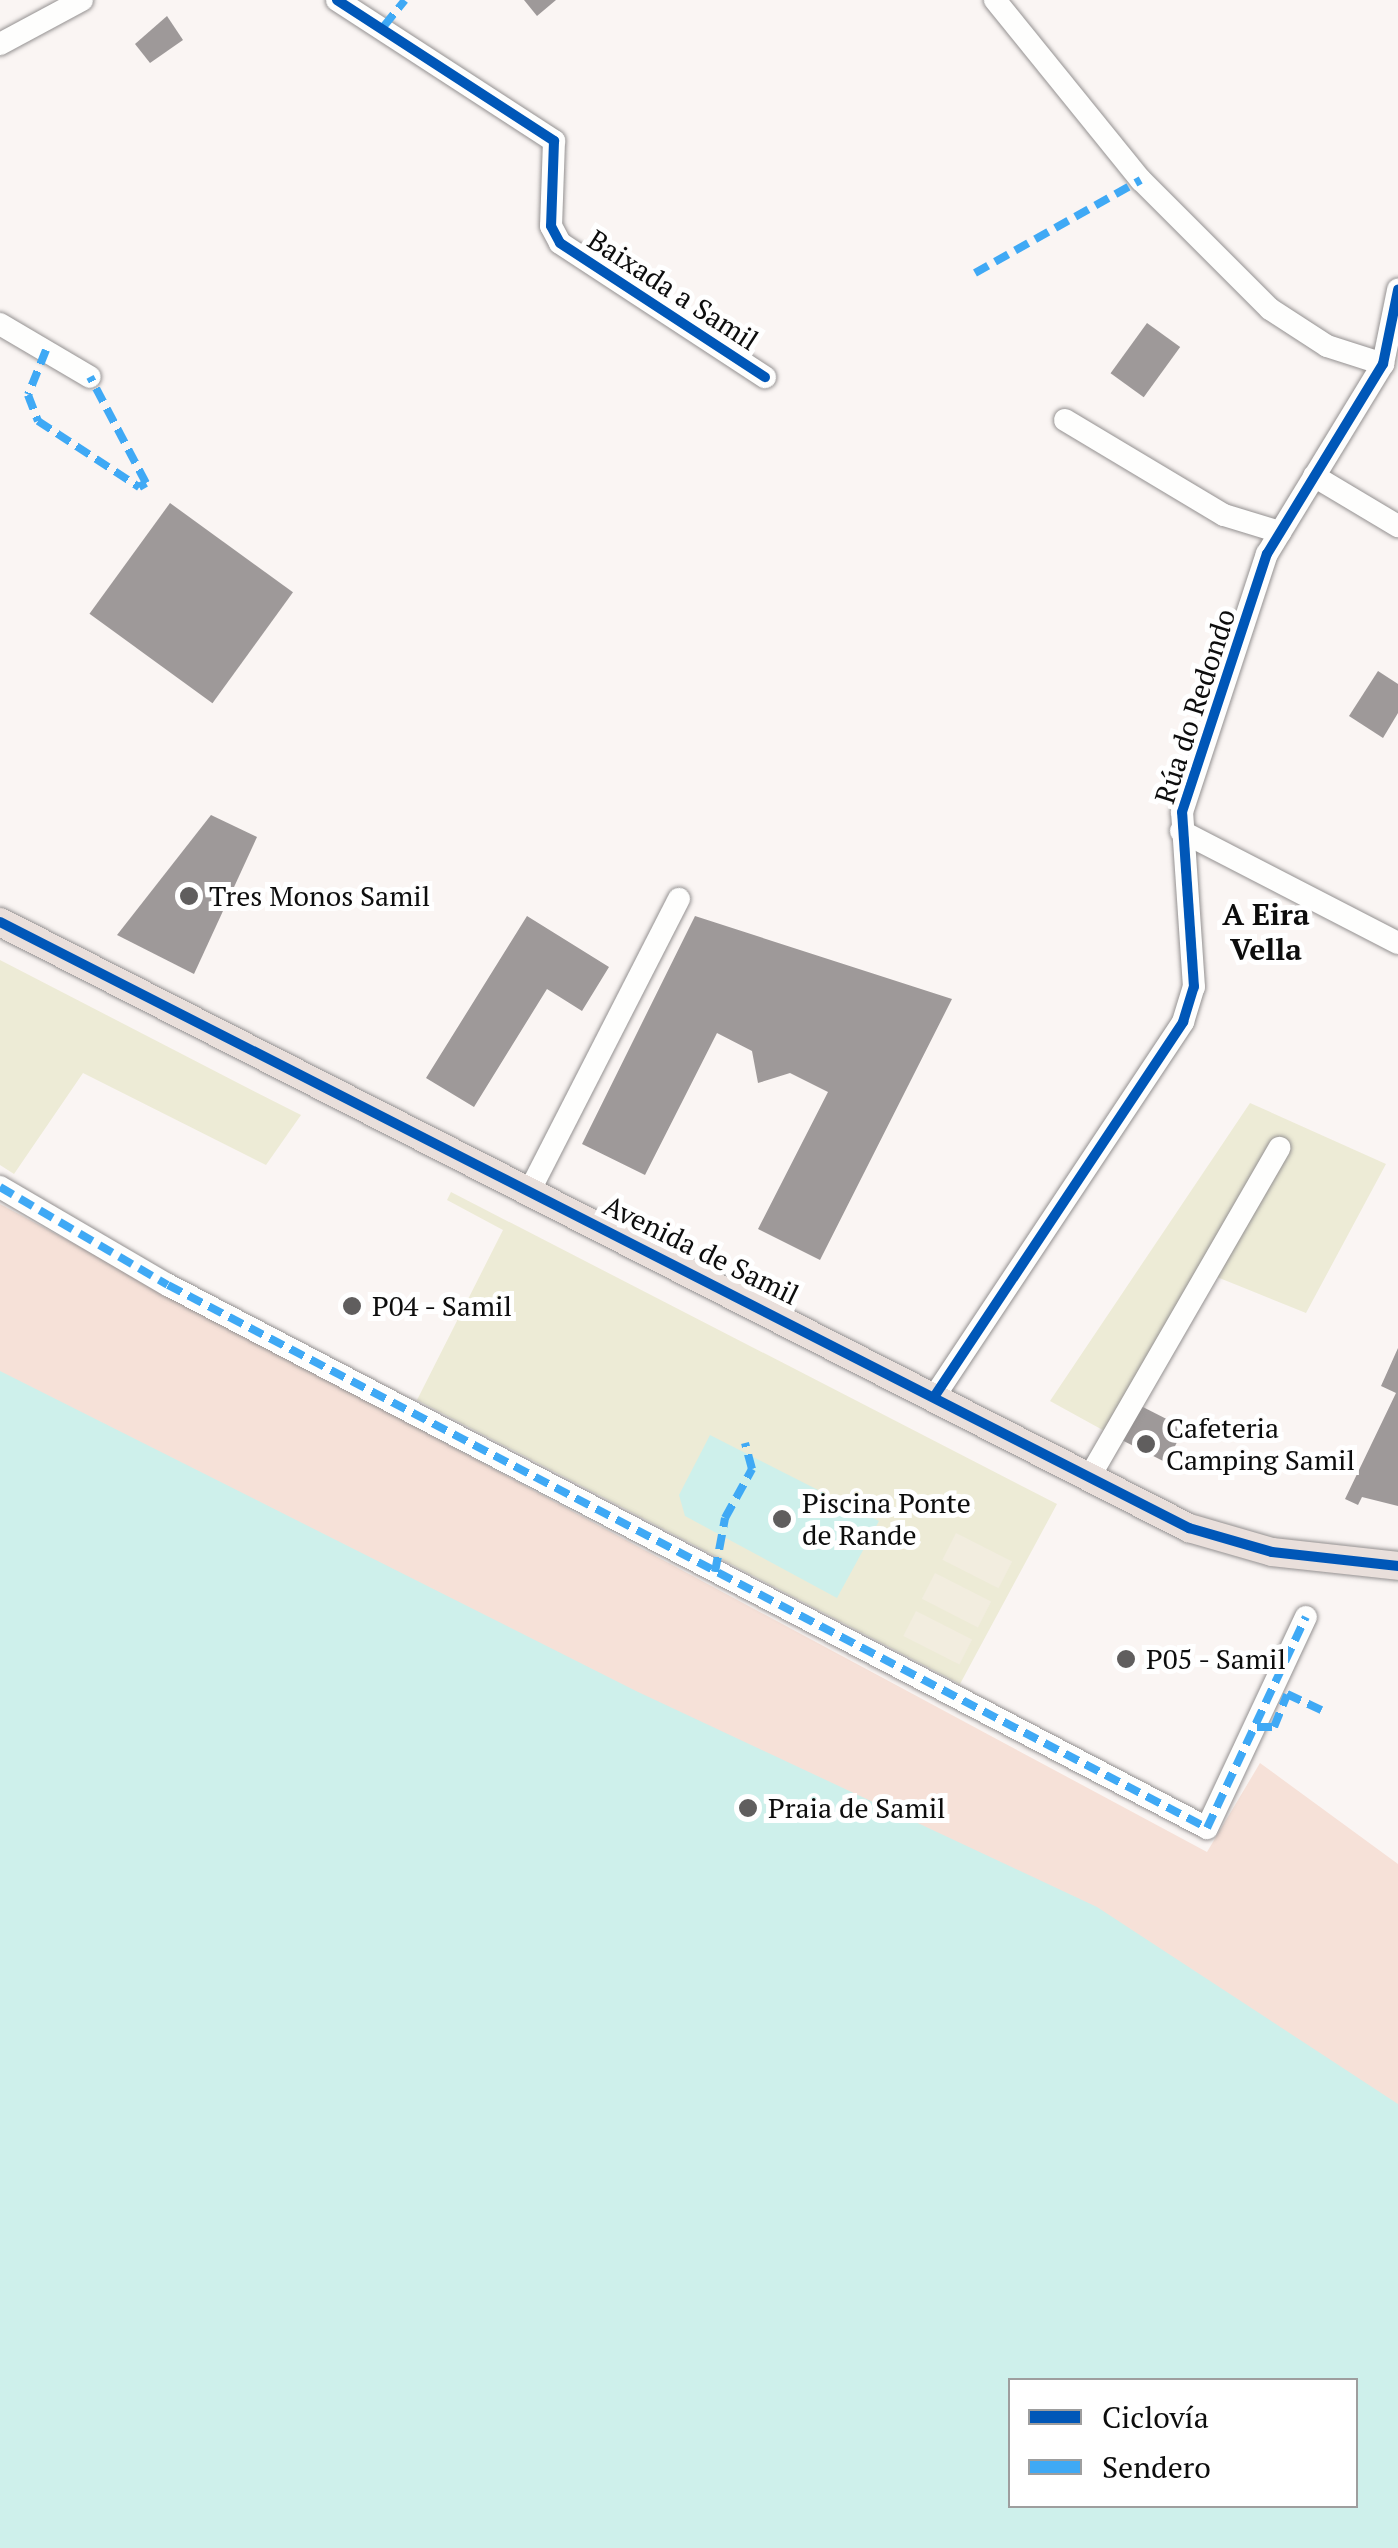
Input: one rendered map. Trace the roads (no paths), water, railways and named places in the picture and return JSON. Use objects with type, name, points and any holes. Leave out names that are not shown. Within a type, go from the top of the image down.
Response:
[{"type":"main road","name":"Avenida de Samil","points":[[0,922],[1220,1540],[1398,1566]]},
{"type":"street","points":[[0,44],[82,0]]},
{"type":"street","name":"Baixada a Samil","points":[[337,0],[554,141],[551,226],[560,243],[765,377]]},
{"type":"street","points":[[995,0],[1142,180],[1270,309],[1327,346],[1383,364]]},
{"type":"street","name":"Rúa do Redondo","points":[[936,1394],[1183,1022],[1194,987],[1181,831],[1280,532],[1383,364],[1398,290]]},
{"type":"street","points":[[0,324],[90,378]]},
{"type":"street","points":[[1065,420],[1224,515],[1280,532]]},
{"type":"street","points":[[1314,476],[1398,526]]},
{"type":"street","points":[[1181,831],[1398,943]]},
{"type":"street","points":[[530,1190],[679,899]]},
{"type":"street","points":[[1090,1476],[1280,1148]]},
{"type":"street","points":[[0,1187],[168,1285],[1207,1828],[1306,1617]]},
{"type":"water","points":[[0,1371],[636,1691],[1097,1907],[1398,2104],[1398,2548],[0,2548]]},
{"type":"water","name":"Piscina Ponte de Rande","points":[[710,1435],[879,1521],[837,1598],[685,1516],[679,1495]]},
{"type":"place","name":"Tres Monos Samil","points":[[189,896]]},
{"type":"place","name":"P04 - Samil","points":[[352,1306]]},
{"type":"place","name":"Cafeteria Camping Samil","points":[[1146,1444]]},
{"type":"place","name":"Piscina Ponte de Rande","points":[[782,1519]]},
{"type":"place","name":"P05 - Samil","points":[[1126,1659]]},
{"type":"place","name":"Praia de Samil","points":[[748,1808]]},
{"type":"district","name":"A Eira Vella","points":[[1266,931]]}]
